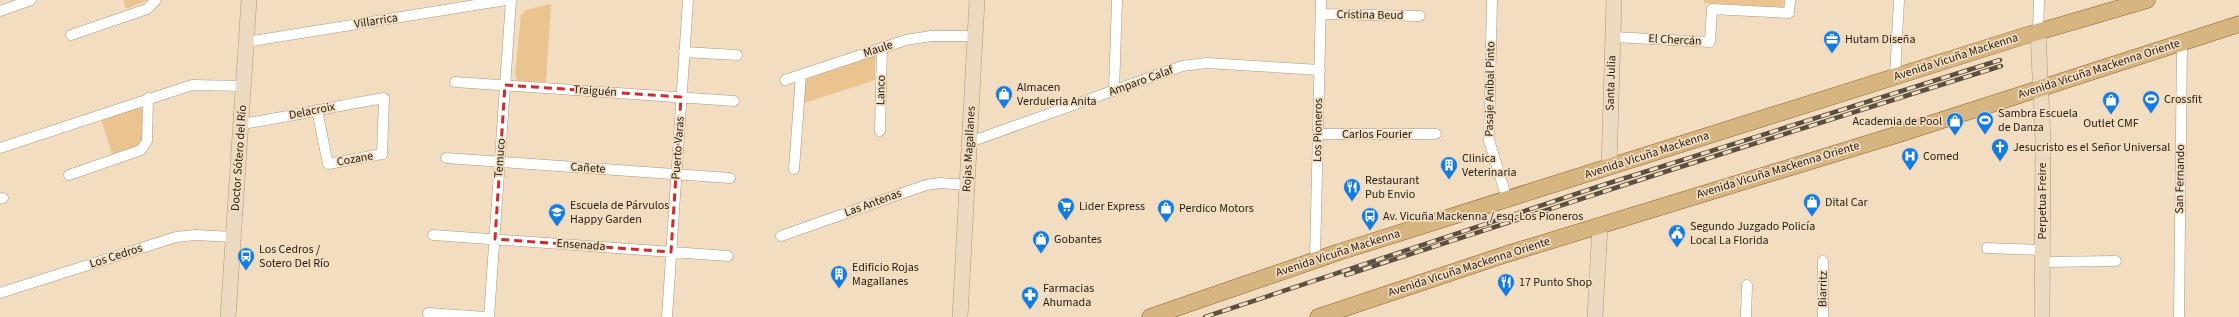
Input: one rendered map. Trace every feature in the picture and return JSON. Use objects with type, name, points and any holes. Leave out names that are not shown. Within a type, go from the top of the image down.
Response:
[{"type":"main road","name":"Doctor Sótero del Río","points":[[228,317],[249,0]]},
{"type":"main road","name":"Rojas Magallanes","points":[[960,317],[977,0]]},
{"type":"main road","name":"Santa Julia","points":[[1609,167],[1614,0]]},
{"type":"main road","name":"Avenida Vicuña Mackenna","points":[[1150,317],[1316,260],[1507,199],[2038,32],[2147,0]]},
{"type":"main road","name":"Avenida Vicuña Mackenna Oriente","points":[[1318,317],[1600,225],[2041,88],[2239,24]]},
{"type":"main road","name":"Perpetua Freire","points":[[2038,32],[2041,88],[2042,317]]},
{"type":"main road","points":[[1595,317],[1600,225]]},
{"type":"main road","name":"Rojas Magallanes","points":[[962,298],[966,317]]},
{"type":"street","points":[[0,11],[31,0]]},
{"type":"street","points":[[71,35],[147,9],[154,4],[156,0]]},
{"type":"street","name":"Villarrica","points":[[246,42],[506,0]]},
{"type":"street","name":"Temuco","points":[[489,317],[511,0]]},
{"type":"street","name":"Puerto Varas","points":[[667,317],[688,0]]},
{"type":"street","points":[[1114,91],[1117,0]]},
{"type":"street","name":"Los Pioneros","points":[[1316,260],[1321,0]]},
{"type":"street","name":"Pasaje Aníbal Pinto","points":[[1492,0],[1489,140],[1507,199]]},
{"type":"street","name":"El Chercán","points":[[1613,37],[1710,42],[1712,9],[1789,13],[1790,0]]},
{"type":"street","points":[[1895,77],[1899,0]]},
{"type":"street","points":[[2038,32],[2039,0]]},
{"type":"street","name":"Cristina Beud","points":[[1321,14],[1420,16]]},
{"type":"street","name":"Maule","points":[[785,80],[882,48],[931,36],[975,36]]},
{"type":"street","name":"San Fernando","points":[[2179,317],[2182,42]]},
{"type":"street","name":"Lanco","points":[[880,131],[882,48]]},
{"type":"street","points":[[684,52],[737,55]]},
{"type":"street","name":"Amparo Calaf","points":[[970,142],[1172,69],[1193,64],[1207,63],[1320,70]]},
{"type":"street","points":[[794,169],[801,75]]},
{"type":"street","name":"Traiguén","points":[[455,82],[734,101]]},
{"type":"street","points":[[0,148],[148,98],[201,84],[243,86]]},
{"type":"street","points":[[68,175],[141,150],[147,141],[148,98]]},
{"type":"street","name":"Delacroix","points":[[241,124],[384,98]]},
{"type":"street","name":"Cozane","points":[[317,110],[328,164],[382,154],[384,98]]},
{"type":"street","name":"Carlos Fourier","points":[[1318,134],[1436,134]]},
{"type":"street","name":"Cañete","points":[[446,158],[730,178]]},
{"type":"street","name":"Las Antenas","points":[[782,236],[926,185],[940,183],[968,185]]},
{"type":"street","name":"Los Cedros","points":[[0,292],[176,237],[195,235],[234,238]]},
{"type":"street","name":"Ensenada","points":[[433,235],[728,256]]},
{"type":"street","name":"Perpetua Freire","points":[[1987,248],[2042,256]]},
{"type":"street","points":[[2042,256],[2116,261]]},
{"type":"street","name":"Biarritz","points":[[1822,317],[1823,261]]},
{"type":"street","points":[[1746,317],[1747,285]]},
{"type":"street","points":[[428,313],[486,317]]},
{"type":"highlighted area","points":[[505,85],[681,97],[671,252],[495,239]]},
{"type":"shaded area","points":[[123,0],[148,0],[126,9]]},
{"type":"shaded area","points":[[1704,0],[1784,0],[1783,7],[1704,3]]},
{"type":"shaded area","points":[[551,4],[546,82],[518,81],[515,75],[521,15],[526,10]]},
{"type":"shaded area","points":[[875,56],[875,80],[804,103],[804,80]]},
{"type":"shaded area","points":[[139,107],[144,110],[143,139],[140,145],[112,154],[101,119]]},
{"type":"railway","points":[[1205,317],[1603,185],[2000,60]]},
{"type":"railway","points":[[1346,275],[1677,168],[2001,66]]},
{"type":"place","name":"Hutam Diseña","points":[[1832,54]]},
{"type":"place","name":"Almacen Verduleria Anita","points":[[1004,109]]},
{"type":"place","name":"Crossfit","points":[[2151,114]]},
{"type":"place","name":"Outlet CMF","points":[[2111,115]]},
{"type":"place","name":"Sambra Escuela de Danza","points":[[1985,135]]},
{"type":"place","name":"Academia de Pool","points":[[1955,136]]},
{"type":"place","name":"Jesucristo es el Señor Universal","points":[[2000,162]]},
{"type":"place","name":"Comed","points":[[1910,171]]},
{"type":"place","name":"Clinica Veterinaria","points":[[1449,180]]},
{"type":"place","name":"Restaurant Pub Envio","points":[[1352,202]]},
{"type":"place","name":"Dital Car","points":[[1812,217]]},
{"type":"place","name":"Lider Express","points":[[1066,221]]},
{"type":"place","name":"Perdico Motors","points":[[1166,223]]},
{"type":"place","name":"Escuela de Párvulos Happy Garden","points":[[557,227]]},
{"type":"place","name":"Av. Vicuña Mackenna / esq. Los Pioneros","points":[[1370,231]]},
{"type":"place","name":"Segundo Juzgado Policía Local La Florida","points":[[1677,248]]},
{"type":"place","name":"Gobantes","points":[[1041,254]]},
{"type":"place","name":"Los Cedros / Sotero Del Río","points":[[246,271]]},
{"type":"place","name":"Edificio Rojas Magallanes","points":[[839,289]]},
{"type":"place","name":"17 Punto Shop","points":[[1506,297]]},
{"type":"place","name":"Farmacias Ahumada","points":[[1030,310]]}]
